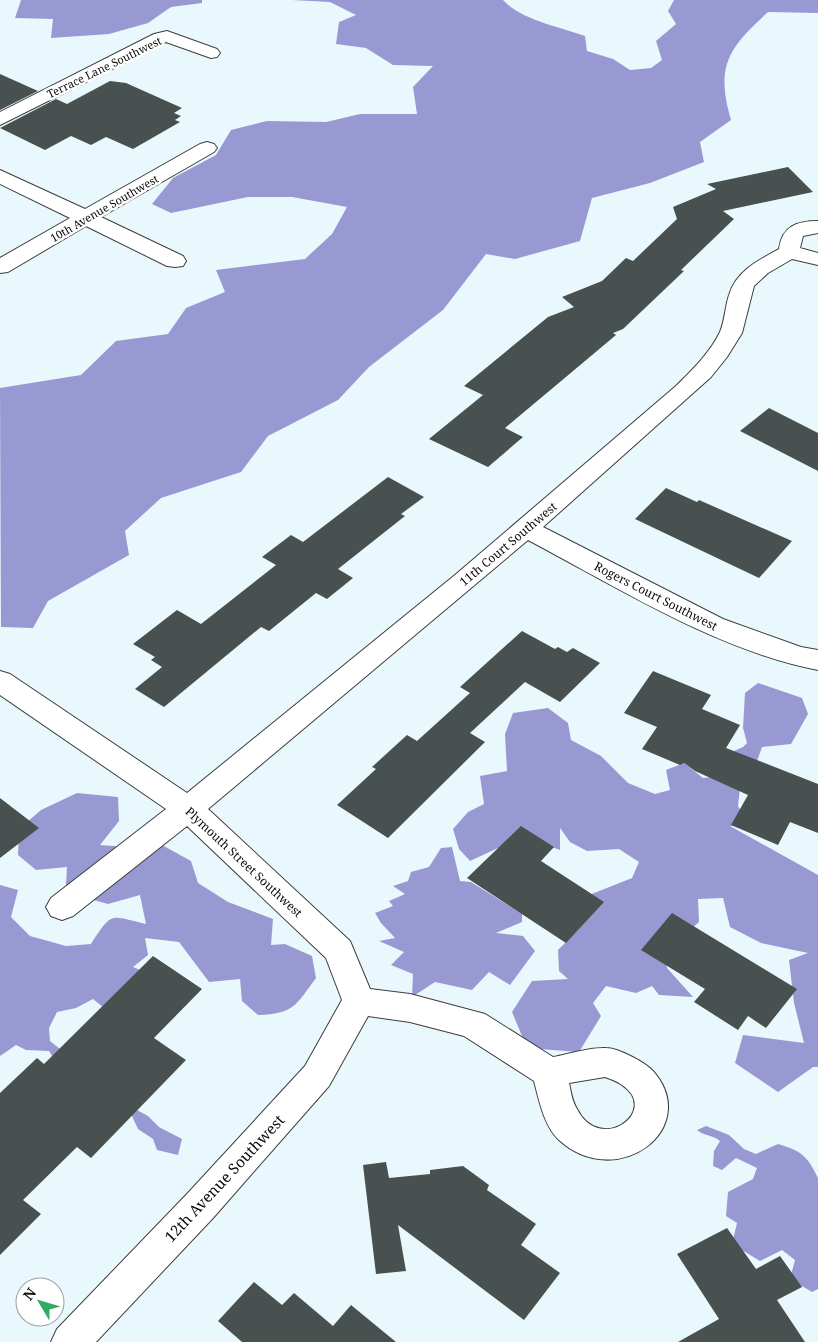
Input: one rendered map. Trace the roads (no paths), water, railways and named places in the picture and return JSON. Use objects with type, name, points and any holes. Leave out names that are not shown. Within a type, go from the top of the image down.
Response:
[{"type":"street","name":"Terrace Lane Southwest","points":[[0,119],[160,38],[167,36],[211,53]]},
{"type":"street","name":"10th Avenue Southwest","points":[[0,267],[207,148]]},
{"type":"street","points":[[0,176],[175,261]]},
{"type":"street","points":[[818,227],[810,227],[795,232],[791,236],[789,252],[818,258]]},
{"type":"street","name":"11th Court Southwest","points":[[62,907],[188,809],[527,529],[684,391],[712,363],[729,337],[735,320],[740,291],[749,278],[759,269],[789,252]]},
{"type":"street","name":"Rogers Court Southwest","points":[[527,529],[714,626],[797,656],[818,660]]},
{"type":"street","name":"Plymouth Street Southwest","points":[[0,681],[188,809],[338,950],[359,1001]]},
{"type":"street","points":[[359,1001],[410,1008],[473,1024],[549,1072]]},
{"type":"street","name":"12th Avenue Southwest","points":[[70,1342],[200,1206],[318,1076],[359,1001]]}]
